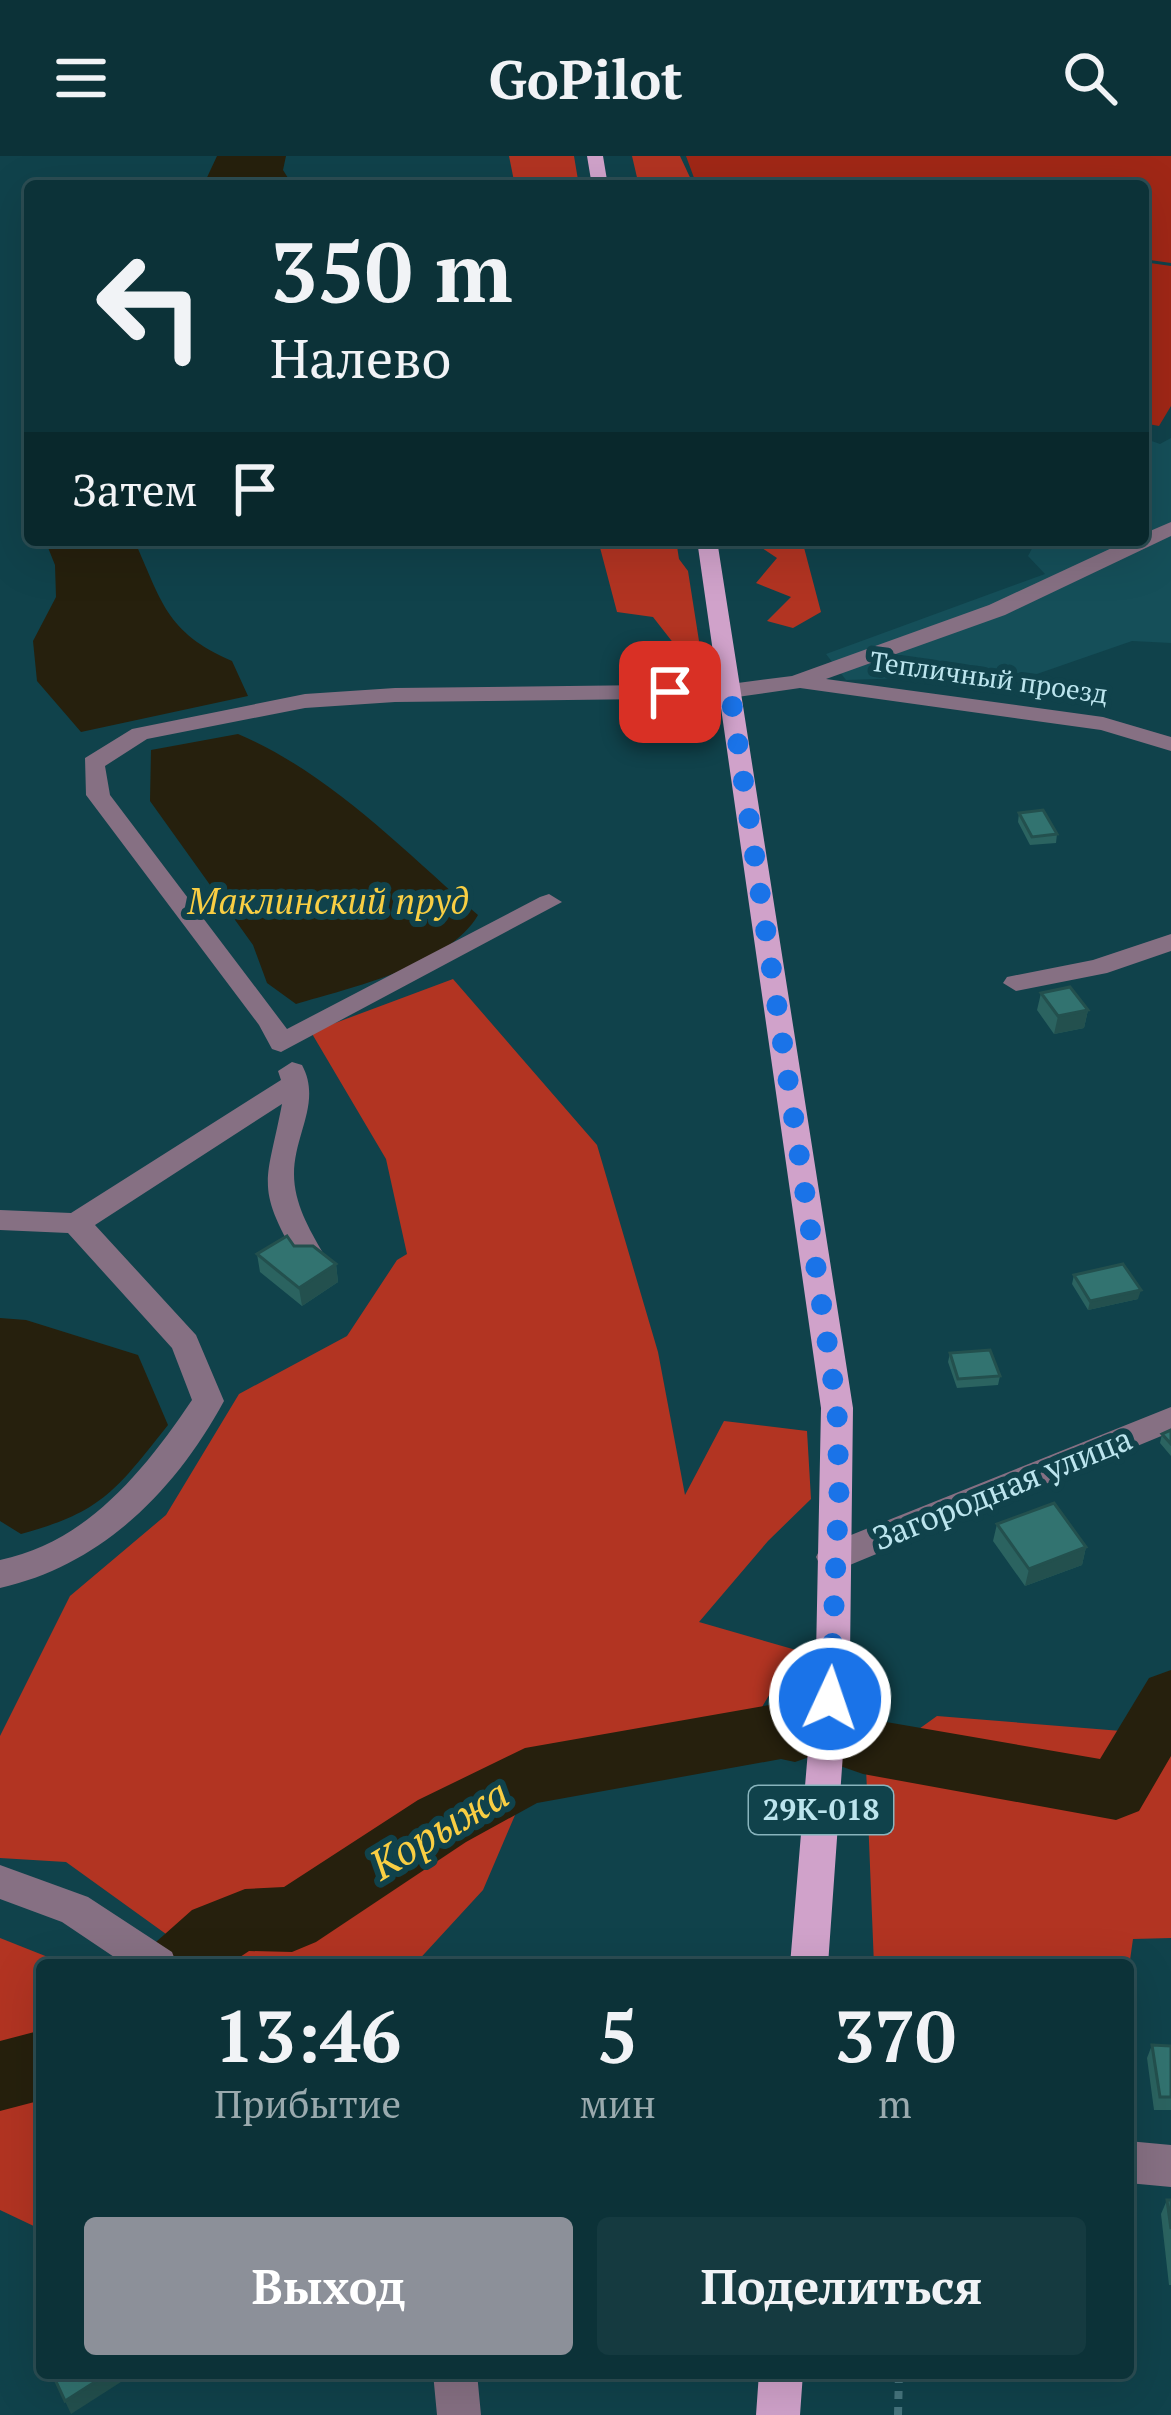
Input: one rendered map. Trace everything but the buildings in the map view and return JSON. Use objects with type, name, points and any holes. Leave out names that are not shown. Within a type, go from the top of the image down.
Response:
[{"type":"main road","name":"29К-018","points":[[708,546],[837,1408],[833,1654],[809,1959]]},
{"type":"main road","points":[[778,2415],[781,2379]]},
{"type":"street","points":[[308,1253],[285,1213],[280,1159],[294,1121],[296,1082],[281,1043],[98,795],[93,763],[111,747],[185,722],[304,701],[395,695],[730,691],[796,682],[997,610],[1133,546]]},
{"type":"street","name":"Тепличный проезд","points":[[796,682],[1103,724],[1171,744]]},
{"type":"street","points":[[281,1043],[549,902]]},
{"type":"street","points":[[1016,983],[1099,967],[1171,942]]},
{"type":"street","points":[[0,1220],[76,1223],[296,1082]]},
{"type":"street","points":[[0,1574],[26,1571],[110,1523],[167,1465],[208,1401],[185,1343],[76,1223]]},
{"type":"street","name":"Загородная улица","points":[[833,1556],[1171,1418]]},
{"type":"street","points":[[0,1882],[75,1909],[149,1959]]},
{"type":"street","points":[[1134,2163],[1171,2166]]},
{"type":"street","points":[[455,2379],[459,2415]]},
{"type":"path","points":[[898,2415],[899,2379]]},
{"type":"shaded area","points":[[509,156],[574,156],[578,180],[514,180]]},
{"type":"shaded area","points":[[632,156],[680,156],[691,180],[638,180]]},
{"type":"shaded area","points":[[686,156],[1171,156],[1171,263],[1149,260],[1149,180],[695,180]]},
{"type":"shaded area","points":[[1149,263],[1171,266],[1171,406],[1159,426],[1149,424]]},
{"type":"shaded area","points":[[1171,438],[1171,643],[1132,641],[994,689],[952,669],[909,678],[846,680],[826,654],[1045,574],[1028,556],[1033,546],[1149,546],[1149,440],[1160,444]]},
{"type":"shaded area","points":[[600,546],[677,546],[688,571],[699,641],[685,658],[653,617],[617,612]]},
{"type":"shaded area","points":[[759,546],[804,546],[821,612],[793,628],[767,621],[791,597],[756,583],[777,558]]},
{"type":"shaded area","points":[[453,979],[597,1145],[658,1352],[685,1495],[724,1421],[807,1431],[811,1499],[699,1622],[796,1650],[743,1739],[521,1801],[483,1890],[420,1959],[201,1959],[66,1862],[0,1858],[0,1736],[70,1596],[166,1515],[239,1394],[347,1336],[397,1260],[407,1254],[386,1159],[311,1032]]},
{"type":"shaded area","points":[[937,1716],[1171,1735],[1171,1938],[1133,1939],[1130,1959],[874,1959],[866,1767]]},
{"type":"shaded area","points":[[0,1938],[53,1959],[36,1959],[36,2227],[0,2210]]},
{"type":"water","points":[[217,156],[286,156],[283,170],[289,180],[206,180]]},
{"type":"water","points":[[47,546],[137,546],[168,612],[192,638],[232,661],[248,696],[81,732],[37,681],[33,641],[56,597],[55,565]]},
{"type":"water","name":"Маклинский пруд","points":[[238,734],[335,791],[393,839],[478,915],[464,933],[396,973],[296,1004],[267,983],[253,945],[150,801],[151,750]]},
{"type":"water","points":[[0,1318],[26,1320],[138,1355],[168,1425],[121,1482],[90,1507],[21,1534],[0,1521]]},
{"type":"waterway","name":"Корыжа","points":[[863,1746],[1116,1791],[1171,1697]]},
{"type":"waterway","name":"Корыжа","points":[[187,1959],[216,1933],[245,1920],[292,1920],[442,1821],[525,1777],[781,1731],[795,1734]]},
{"type":"waterway","name":"Корыжа","points":[[0,2076],[36,2067]]},
{"type":"route","points":[[670,692],[730,691],[837,1408],[839,1491],[830,1699]]}]
